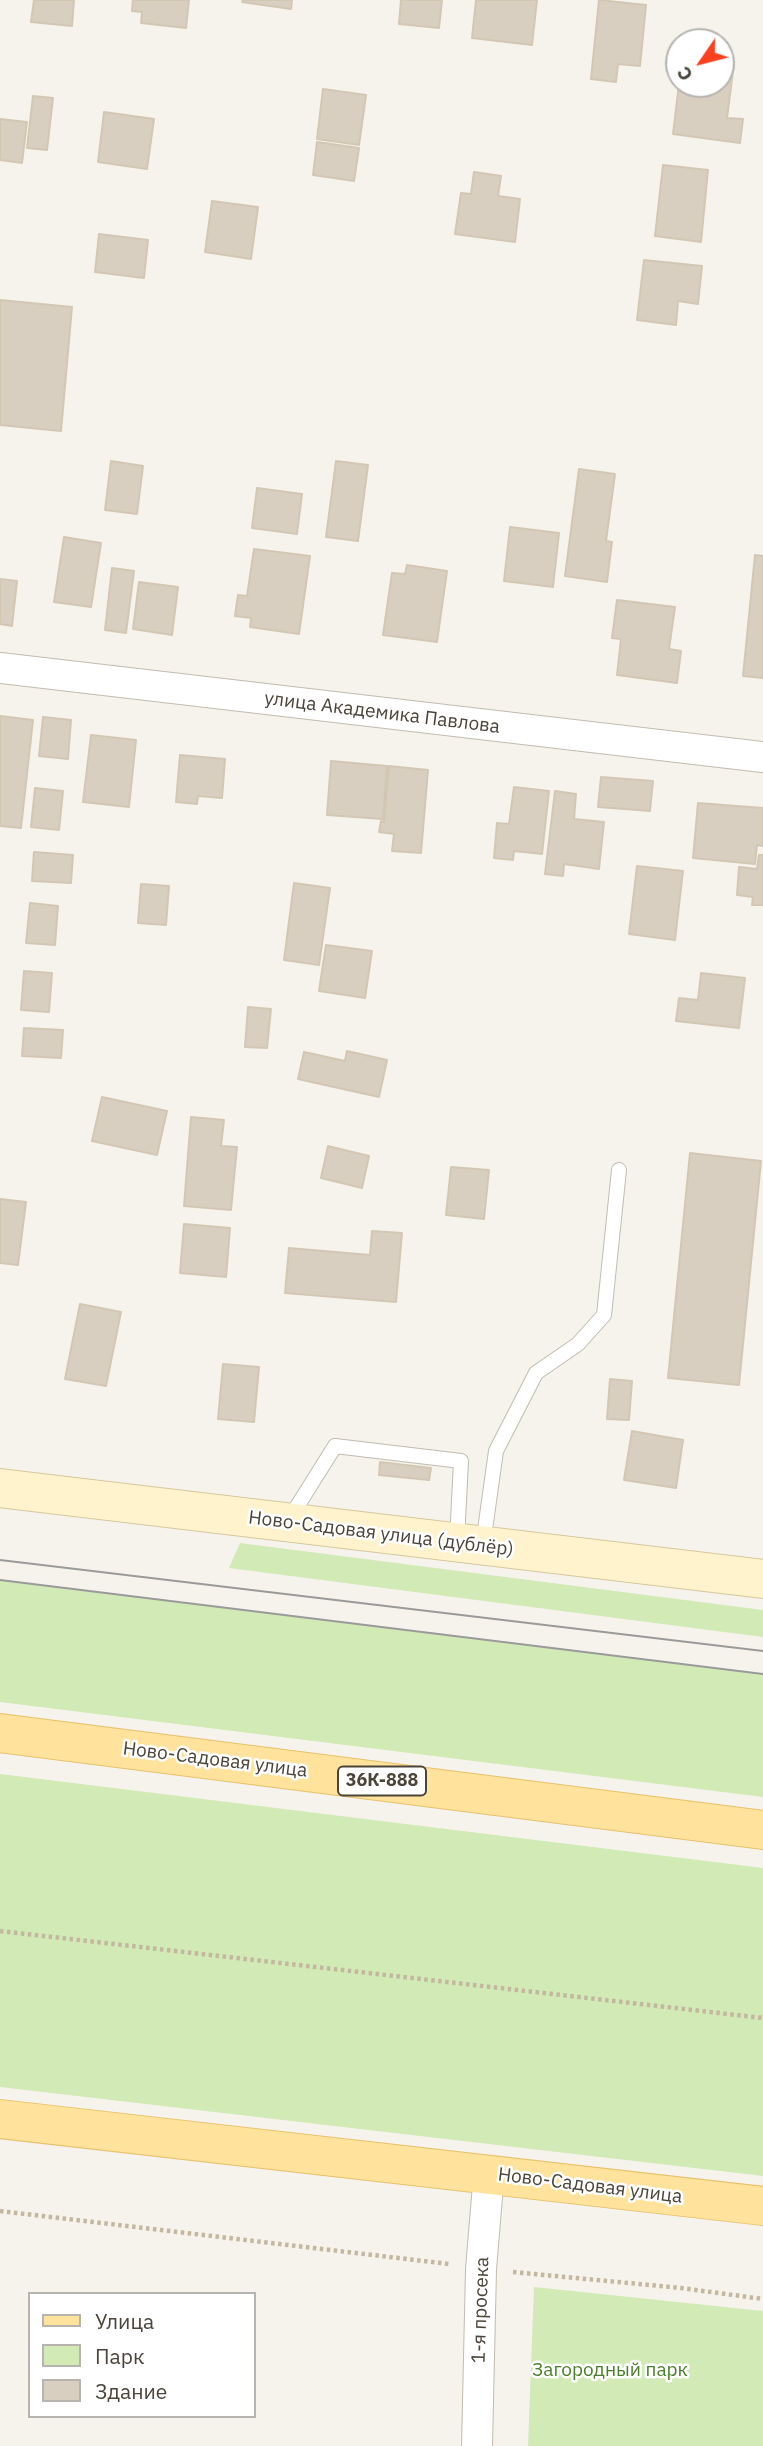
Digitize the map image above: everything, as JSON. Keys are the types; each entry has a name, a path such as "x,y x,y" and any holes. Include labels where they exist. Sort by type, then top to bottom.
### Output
{"main road":[{"name":"Ново-Садовая улица","path":"0,1733 763,1830"},
{"name":"Ново-Садовая улица","path":"0,2119 763,2206"}],"street":[{"name":"улица Академика Павлова","path":"0,668 763,757"},
{"name":"Ново-Садовая улица (дублёр)","path":"0,1488 763,1579"},
{"name":"1-я просека","path":"477,2446 481,2269 489,2174"}],"lane":[{"path":"470,1544 496,1451 536,1373 578,1344 604,1315 619,1170"},
{"path":"287,1522 335,1446 448,1459 460,1461 470,1544"}],"path":[{"path":"0,1931 763,2018"},
{"path":"0,2211 481,2269 681,2288 763,2299"}],"green space":[{"path":"240,1543 763,1610 763,1637 229,1568"},
{"path":"0,1580 763,1674 763,1797 0,1702"},
{"path":"0,1774 763,1868 763,2176 0,2087"},
{"name":"Загородный парк","path":"534,2287 763,2311 763,2446 528,2446"}],"building":[{"path":"34,0 74,0 72,26 31,22"},
{"path":"133,0 189,0 186,28 141,23 142,12 132,11"},
{"path":"292,0 291,9 242,2"},
{"path":"401,0 442,0 439,28 399,24"},
{"path":"476,0 537,0 532,45 472,38"},
{"path":"599,0 646,5 640,66 618,64 616,82 591,79"},
{"path":"323,89 366,95 359,145 317,139"},
{"path":"33,96 53,98 47,150 27,148"},
{"path":"677,98 730,98 727,118 743,119 740,143 673,134"},
{"path":"104,112 154,119 147,169 98,162"},
{"path":"0,119 27,122 22,163 0,160"},
{"path":"317,142 359,148 354,181 313,175"},
{"path":"663,165 708,170 701,242 655,236"},
{"path":"474,172 501,176 498,196 520,199 515,242 455,234 461,193 471,194"},
{"path":"212,201 258,207 251,259 205,252"},
{"path":"99,234 148,240 144,278 95,272"},
{"path":"644,260 702,266 698,304 678,301 676,325 637,320"},
{"path":"0,300 72,307 61,431 0,425"},
{"path":"111,461 143,466 137,514 105,510"},
{"path":"336,461 368,465 358,541 326,537"},
{"path":"579,469 615,474 606,541 612,542 607,582 565,576"},
{"path":"257,488 302,494 297,534 252,528"},
{"path":"510,527 559,533 553,587 504,581"},
{"path":"64,537 101,543 91,607 54,602"},
{"path":"254,549 310,556 299,634 250,627 251,618 235,616 238,595 247,596"},
{"path":"755,555 763,556 763,678 743,676"},
{"path":"407,565 447,571 437,642 383,635 392,573 405,574"},
{"path":"112,568 134,571 126,633 105,630"},
{"path":"0,579 17,581 12,626 0,624"},
{"path":"139,582 178,587 172,635 133,629"},
{"path":"617,600 675,607 669,649 681,651 677,683 617,675 621,639 612,638"},
{"path":"0,716 33,720 21,828 0,826"},
{"path":"43,717 71,720 68,759 39,756"},
{"path":"91,735 136,740 129,807 83,802"},
{"path":"180,755 225,759 222,798 198,796 197,804 176,802"},
{"path":"331,761 387,766 383,819 327,815"},
{"path":"389,766 428,770 421,853 392,851 394,834 379,832 381,821 384,822"},
{"path":"601,777 653,781 650,811 598,807"},
{"path":"514,787 549,791 542,854 514,851 513,860 494,858 497,823 509,824"},
{"path":"35,788 63,791 59,830 31,827"},
{"path":"555,791 576,794 574,819 604,822 599,869 564,864 563,876 545,874"},
{"path":"698,803 763,808 763,846 757,845 755,864 693,858"},
{"path":"34,852 73,855 71,883 32,881"},
{"path":"759,855 763,855 763,905 752,905 753,897 737,895 739,867 757,869"},
{"path":"637,866 683,871 675,940 629,934"},
{"path":"294,883 330,888 319,965 284,960"},
{"path":"141,884 169,886 166,925 138,923"},
{"path":"30,903 58,906 55,945 26,943"},
{"path":"326,945 372,951 365,998 319,991"},
{"path":"24,971 52,973 49,1012 21,1010"},
{"path":"701,973 745,978 739,1028 676,1021 679,998 698,1000"},
{"path":"248,1007 271,1009 267,1048 245,1047"},
{"path":"24,1028 63,1030 61,1058 22,1056"},
{"path":"347,1051 387,1060 379,1097 298,1079 304,1052 345,1061"},
{"path":"102,1097 167,1111 157,1155 92,1141"},
{"path":"191,1117 224,1120 221,1146 237,1147 231,1210 184,1206"},
{"path":"328,1146 369,1156 362,1188 321,1178"},
{"path":"690,1153 761,1161 739,1385 668,1378"},
{"path":"451,1167 489,1170 484,1219 446,1215"},
{"path":"0,1199 26,1202 18,1265 0,1263"},
{"path":"184,1224 230,1228 226,1277 180,1273"},
{"path":"372,1231 402,1233 396,1302 285,1293 289,1248 370,1255"},
{"path":"80,1304 121,1312 106,1386 65,1379"},
{"path":"223,1364 259,1367 254,1422 218,1419"},
{"path":"610,1379 632,1381 629,1420 607,1419"},
{"path":"632,1431 683,1440 676,1488 624,1480"},
{"path":"380,1462 431,1468 429,1480 379,1475"}],"tram line":[{"path":"0,1560 763,1651"},
{"path":"0,1580 763,1674"}]}
